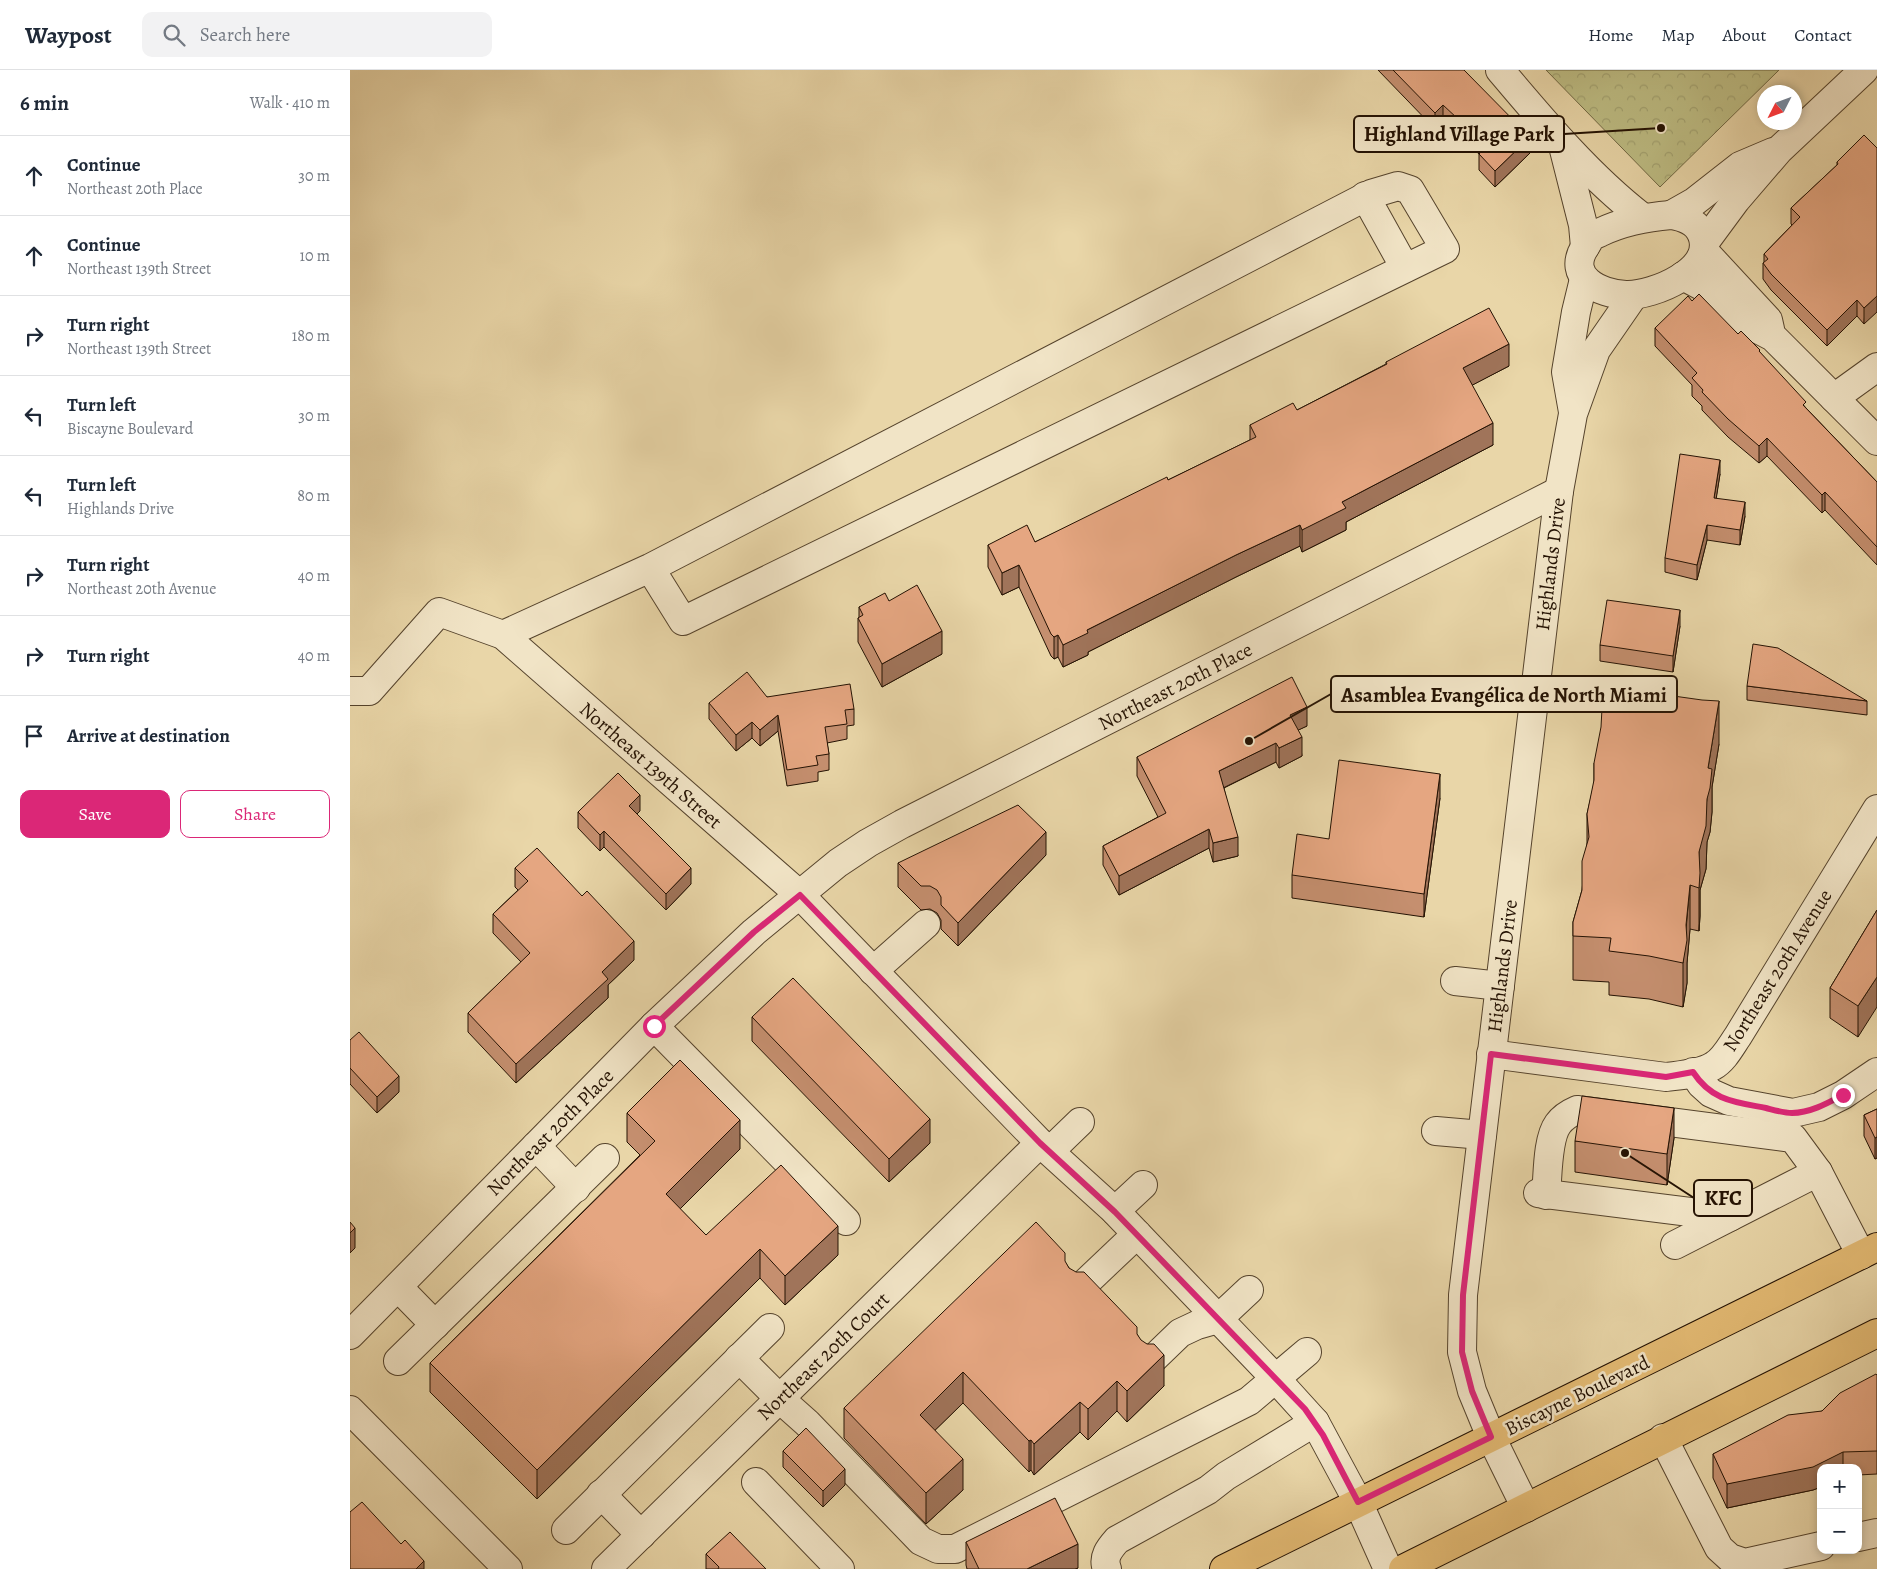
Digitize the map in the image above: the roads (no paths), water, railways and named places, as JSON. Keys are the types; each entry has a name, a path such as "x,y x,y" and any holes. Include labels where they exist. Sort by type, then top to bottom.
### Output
{"main road":[{"name":"Biscayne Boulevard","path":"1224,1569 1869,1251"},
{"path":"1403,1569 1877,1333"}],"street":[{"path":"1500,70 1562,142 1622,201 1642,217"},
{"path":"1772,337 1768,320 1704,247 1701,232 1694,224 1683,217 1671,215 1642,217 1612,227 1591,237 1578,260 1579,269 1584,279 1607,292 1634,295 1647,294 1683,276 1698,262 1704,247 1736,200 1779,150 1864,70"},
{"path":"1562,142 1583,225 1585,247"},
{"path":"1671,215 1694,202 1740,166 1779,150"},
{"path":"350,691 369,691 439,612 502,636 650,568 1365,196 1398,186 1410,190 1445,249 683,622 650,568"},
{"path":"1365,196 1405,268"},
{"path":"1683,276 1709,290 1748,324 1772,337 1877,441"},
{"name":"Highlands Drive","path":"1573,414 1566,372 1576,312 1584,279"},
{"name":"Highlands Drive","path":"1526,1508 1491,1437 1472,1391 1462,1352 1463,1295 1559,491 1573,414 1596,350 1634,295"},
{"path":"1834,398 1877,367"},
{"name":"Northeast 20th Place","path":"350,1335 654,1026 754,932 838,863 902,824 1559,491"},
{"name":"Northeast 139th Street","path":"502,636 800,895 1045,1147 1137,1234 1276,1379 1315,1422 1358,1502 1388,1569"},
{"name":"Northeast 20th Avenue","path":"1491,1054 1666,1077 1713,1066 1726,1054 1877,809"},
{"path":"873,972 926,924"},
{"path":"1455,981 1500,986"},
{"path":"654,1026 846,1221"},
{"path":"1693,1072 1701,1084 1712,1093 1729,1101 1793,1113 1819,1107 1843,1095 1877,1072"},
{"path":"1730,1217 1542,1194 1552,1135 1558,1123 1568,1114 1577,1110 1793,1138 1818,1172 1869,1251"},
{"name":"Northeast 20th Court","path":"606,1569 780,1399 1045,1147 1080,1122"},
{"path":"1436,1131 1482,1135"},
{"path":"536,1146 576,1188"},
{"path":"398,1361 605,1158"},
{"path":"1675,1245 1818,1172"},
{"path":"1115,1212 1143,1185"},
{"path":"1080,1288 1137,1234"},
{"path":"398,1287 435,1325"},
{"path":"1152,1360 1180,1333 1198,1324 1218,1319 1249,1290"},
{"path":"566,1530 770,1328"},
{"path":"739,1358 807,1423 921,1541 938,1549 955,1549 1249,1401 1307,1352"},
{"path":"350,1410 508,1569"},
{"path":"1107,1569 1105,1564 1107,1551 1117,1540 1208,1490 1226,1476 1315,1422"},
{"path":"1664,1438 1719,1548 1730,1558 1745,1563 1817,1547"},
{"path":"756,1482 840,1569"},
{"path":"601,1494 641,1535"},
{"path":"1862,1536 1877,1533"}],"place":[{"name":"Highland Village Park","path":"1661,128"},
{"name":"Asamblea Evangélica de North Miami","path":"1249,741"},
{"name":"KFC","path":"1625,1153"}]}
